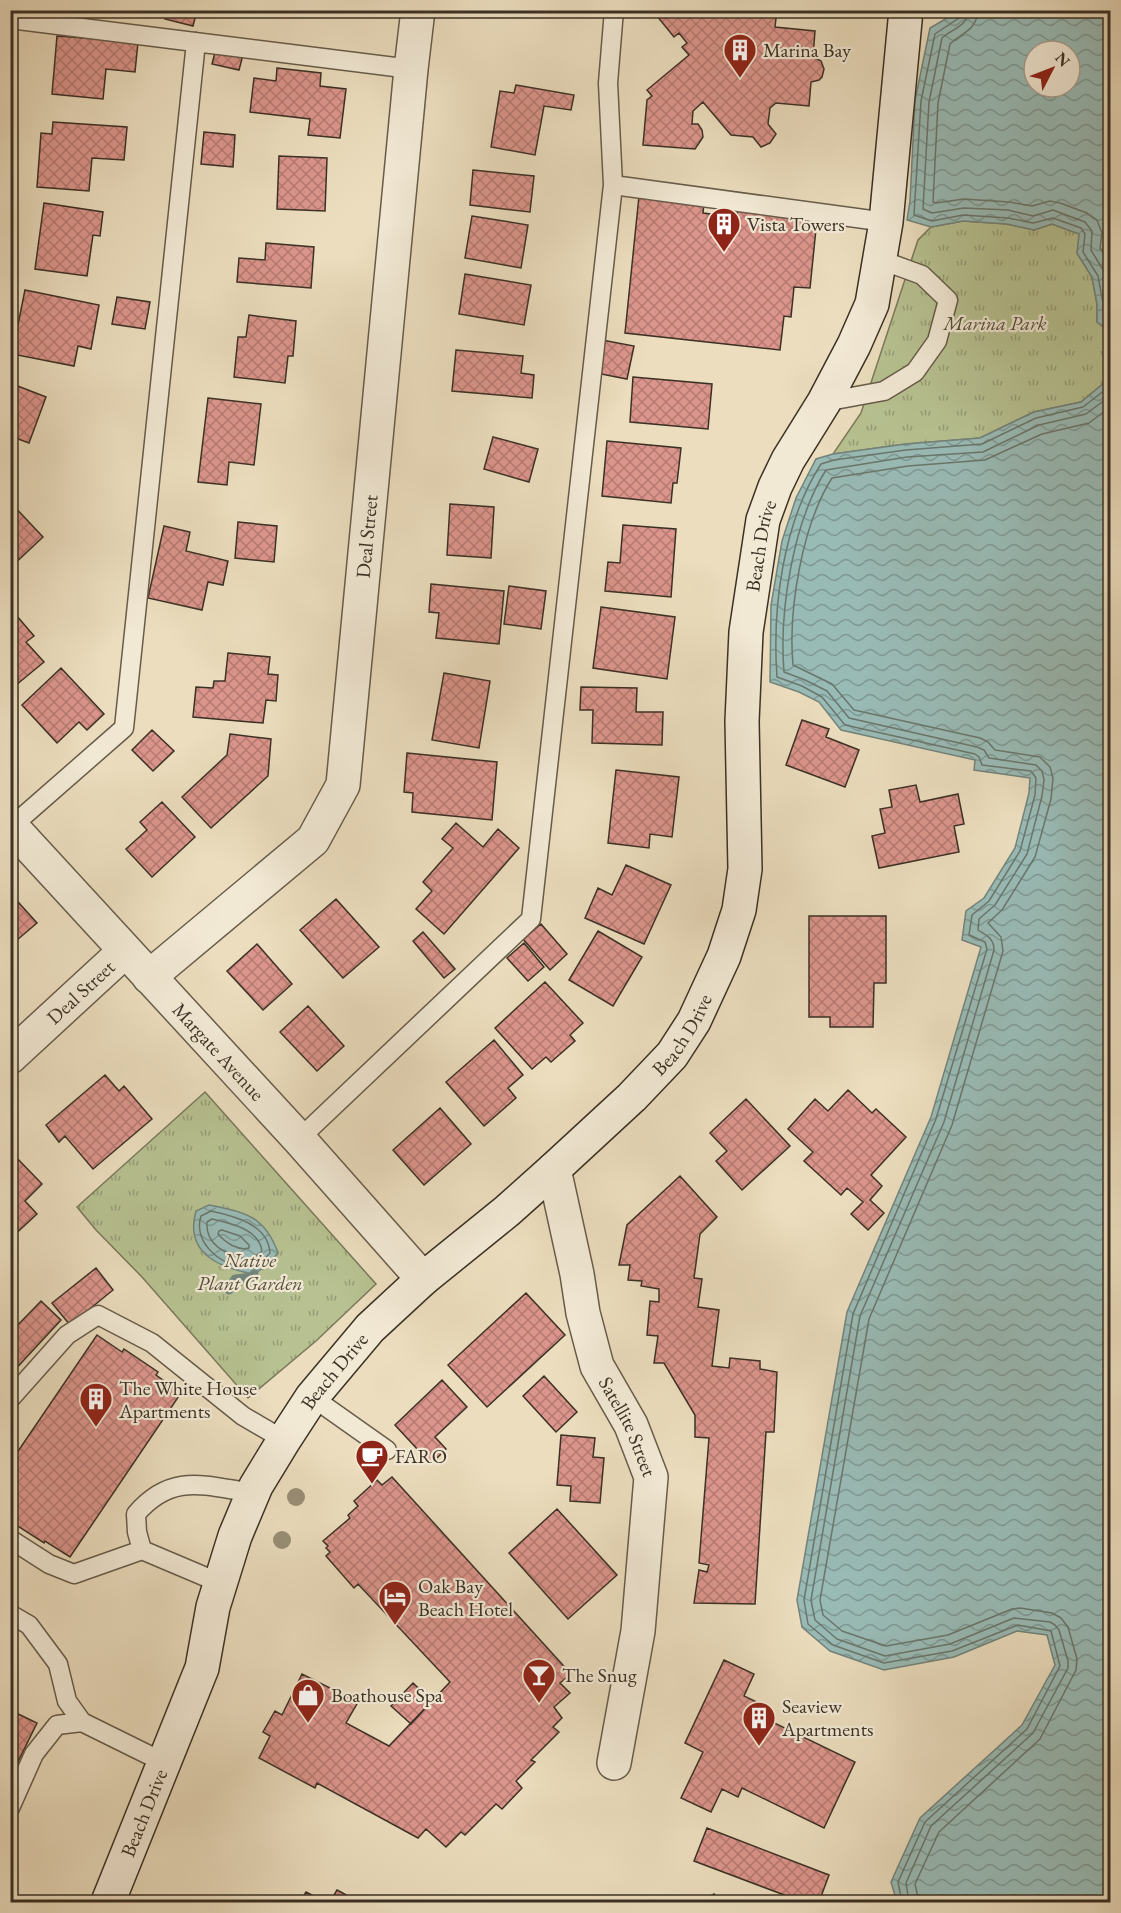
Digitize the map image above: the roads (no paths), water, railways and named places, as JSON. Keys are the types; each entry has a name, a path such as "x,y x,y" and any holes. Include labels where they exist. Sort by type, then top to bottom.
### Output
{"street":[{"name":"Deal Street","path":"149,977 313,840 343,786 418,10"},
{"name":"Beach Drive","path":"108,1902 202,1668 213,1607 235,1536 253,1493 312,1397 370,1328 423,1279 507,1211 554,1169 632,1097 672,1055 693,1022 724,956 739,910 745,869 742,721 745,644 763,520 788,460 824,402 854,345 872,304 886,222 906,10"},
{"name":"Margate Avenue","path":"11,826 299,1139 423,1279"},
{"name":"Deal Street","path":"10,1057 125,951"},
{"name":"Satellite Street","path":"554,1169 577,1274 583,1313 597,1366 631,1425 651,1478 638,1631 614,1763"}],"lane":[{"path":"299,1139 531,919 613,184 608,83 614,10"},
{"path":"10,20 411,69"},
{"path":"11,826 124,728 196,42"},
{"path":"613,184 886,222"},
{"path":"824,402 884,391 915,372 937,341 948,300 922,275 881,260"},
{"path":"10,1399 67,1335 98,1315 152,1343 243,1416 284,1440"},
{"path":"312,1397 387,1450"},
{"path":"142,1550 137,1532 136,1514 147,1501 165,1489 182,1485 204,1485 253,1493"},
{"path":"10,1539 49,1564 74,1574 142,1550 220,1583"},
{"path":"10,1614 29,1625 58,1664 67,1701 82,1722 165,1763"},
{"path":"10,1808 34,1754 57,1725 82,1722"}],"water":[{"path":"959,11 1110,11 1110,332 1097,322 1097,304 1092,277 1077,253 1079,234 1052,224 1034,230 1007,224 963,221 931,227 907,220 915,100 930,28"},
{"path":"1110,378 1110,1902 897,1902 891,1882 920,1818 1022,1725 1055,1665 1047,1635 1017,1631 954,1657 884,1670 830,1651 802,1627 797,1600 847,1312 931,1117 981,947 962,940 966,911 984,898 1015,848 1029,793 1030,778 974,770 975,760 841,730 819,702 770,682 771,605 782,541 796,498 816,459 833,454 906,444 980,438 1034,412 1081,402"},
{"path":"209,1205 233,1210 260,1223 273,1241 278,1253 266,1266 254,1274 217,1263 207,1256 195,1238 196,1211"}],"waterway":[{"path":"229,1290 235,1279 253,1277 254,1274"}],"place":[{"name":"Marina Bay","path":"740,79"},
{"name":"Vista Towers","path":"724,253"},
{"name":"The White House Apartments","path":"96,1428"},
{"name":"FARO","path":"372,1485"},
{"name":"Oak Bay Beach Hotel","path":"395,1626"},
{"name":"The Snug","path":"539,1704"},
{"name":"Boathouse Spa","path":"308,1724"},
{"name":"Seaview Apartments","path":"759,1747"}],"park label":[{"name":"Marina Park","path":"995,323"},
{"name":"Native Plant Garden","path":"250,1272"}]}
